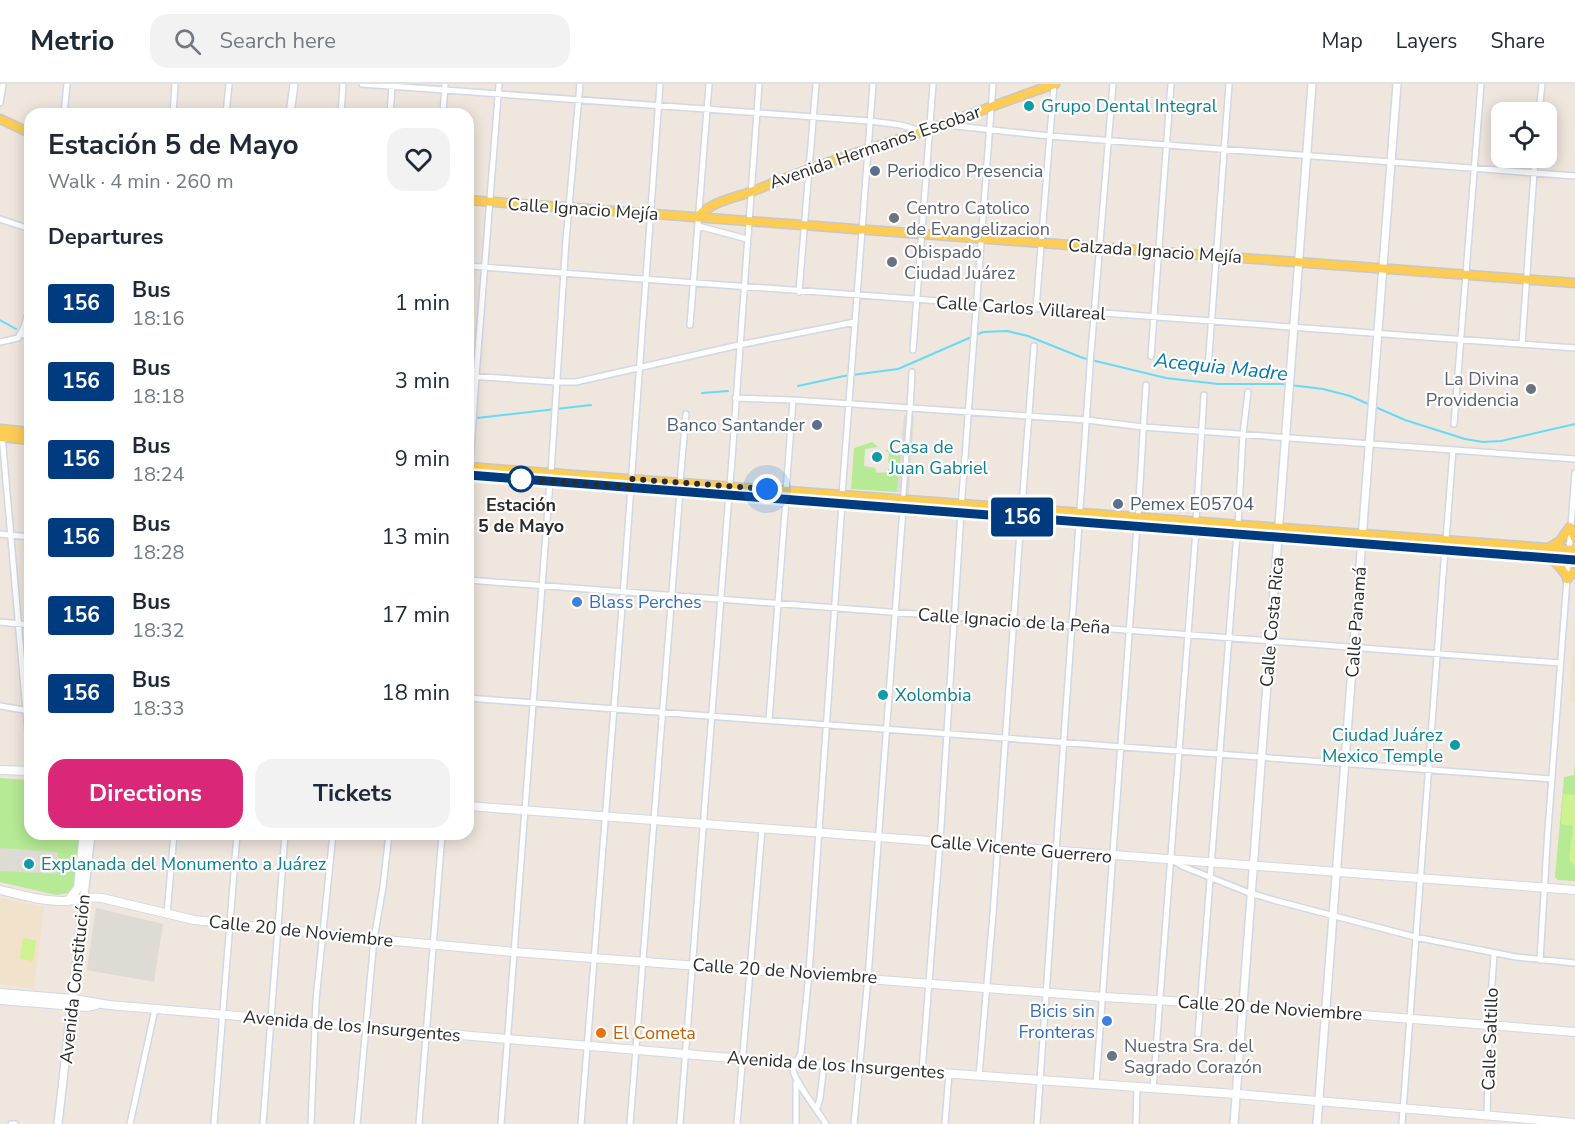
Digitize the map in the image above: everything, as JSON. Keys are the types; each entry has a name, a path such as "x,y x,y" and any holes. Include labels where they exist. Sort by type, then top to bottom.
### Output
{"main road":[{"name":"Avenida Hermanos Escobar","path":"698,221 705,209 715,204 751,192 810,167 926,130 1054,84"},
{"path":"0,119 24,130"},
{"name":"Calle Ignacio Mejía","path":"474,201 698,221"},
{"name":"Calzada Ignacio Mejía","path":"698,221 862,229 1575,283"},
{"path":"1,433 24,432"},
{"path":"1,433 24,439"},
{"path":"474,471 1021,512 1080,512 1138,516 1196,526"},
{"path":"1021,512 1079,522 1137,526 1196,526 1572,555"},
{"path":"1548,553 1560,542 1570,527"},
{"path":"1570,527 1575,538"},
{"path":"1548,553 1567,578 1575,570"},
{"path":"0,770 24,771"},
{"name":"Calle Vicente Guerrero","path":"474,807 1575,890"},
{"path":"67,901 78,888 83,840"},
{"name":"Calle 20 de Noviembre","path":"0,890 35,898 67,901 102,898 194,920 514,952 1104,997 1242,1005 1575,1032"},
{"name":"Avenida de los Insurgentes","path":"0,993 73,1002 743,1059 1403,1108 1487,1120 1575,1122"},
{"name":"Avenida de los Insurgentes","path":"0,1000 73,1002"}],"street":[{"path":"0,103 3,84"},
{"path":"65,108 67,84"},
{"path":"173,108 175,84"},
{"path":"227,108 229,84"},
{"path":"291,108 294,84"},
{"path":"341,108 343,84"},
{"path":"362,84 445,87 498,94 814,116 870,121 926,130"},
{"path":"474,413 499,84"},
{"path":"501,1124 580,84"},
{"path":"582,1124 624,591 660,84"},
{"path":"690,325 708,84"},
{"path":"680,1124 759,84"},
{"path":"799,292 816,84"},
{"path":"796,1124 798,1108 793,1069 801,1053 809,973 873,84"},
{"path":"913,350 922,234 926,130 933,84"},
{"path":"922,1071 993,84"},
{"path":"1036,309 1054,84"},
{"path":"1036,1124 1062,743 1113,84"},
{"path":"1151,356 1171,84"},
{"path":"1208,369 1228,84"},
{"name":"Calle Costa Rica","path":"1234,1124 1312,84"},
{"name":"Calle Panamá","path":"1317,1124 1396,84"},
{"path":"1454,424 1481,84"},
{"path":"1540,102 1542,84"},
{"path":"390,108 392,85"},
{"path":"443,108 445,87"},
{"path":"942,124 1049,136 1575,176"},
{"path":"1522,344 1534,168"},
{"path":"0,219 24,227"},
{"path":"698,221 747,238"},
{"name":"Calle Carlos Villareal","path":"474,267 1575,348"},
{"path":"476,376 556,382 592,379 739,345 855,322"},
{"path":"20,336 24,324"},
{"path":"0,342 20,336 24,337"},
{"path":"979,1076 1034,346"},
{"path":"854,1124 879,837 912,372"},
{"path":"1138,516 1146,385"},
{"path":"1198,1034 1248,392"},
{"path":"736,393 793,400 1087,420 1143,427 1575,459"},
{"path":"1153,1089 1172,860 1204,395"},
{"path":"769,720 793,400"},
{"path":"630,1124 686,414"},
{"path":"1,433 24,676"},
{"path":"1402,1124 1453,450"},
{"path":"1540,960 1560,663 1567,578 1572,555 1570,527 1575,472"},
{"path":"1096,1084 1137,526"},
{"path":"0,534 24,536"},
{"name":"Calle Ignacio de la Peña","path":"474,580 1560,663"},
{"path":"0,622 24,624"},
{"path":"474,698 1552,779"},
{"path":"0,706 24,710"},
{"path":"737,1124 762,829"},
{"name":"Avenida Constitución","path":"58,1124 90,840"},
{"path":"167,914 173,840"},
{"path":"214,1124 236,840"},
{"path":"263,1124 284,840"},
{"path":"311,1124 316,1022 332,840"},
{"path":"357,1124 374,939 388,840"},
{"path":"419,1124 442,840"},
{"path":"1172,860 1252,893 1415,937 1494,954 1575,963"},
{"name":"Calle Saltillo","path":"1487,1120 1489,1026 1494,954"},
{"path":"130,1124 155,1009"},
{"path":"817,1108 824,1065"},
{"path":"945,1124 949,1073"},
{"path":"796,1081 826,1124"},
{"path":"1136,1124 1137,1088"}],"shaded area":[{"path":"904,415 914,415 909,494 897,492"},
{"path":"1575,624 1575,701 1569,701"},
{"name":"Explanada del Monumento a Juárez","path":"0,848 58,852 57,874 0,871"},
{"path":"0,898 44,907 34,989 0,984"},
{"path":"96,908 163,924 154,982 87,970"}],"green space":[{"path":"872,442 878,447 865,449 864,466 875,468 877,473 893,469 894,464 888,463 889,452 885,451 889,449 901,454 897,492 851,489 854,448"},
{"path":"1575,759 1575,881 1558,880 1555,877 1564,777 1574,775"},
{"path":"0,778 24,780 24,840 79,840 75,883 69,893 56,895 0,882"},
{"path":"1563,794 1575,795 1575,867 1569,859 1573,826 1561,824"},
{"path":"23,938 36,940 33,961 20,959"}],"waterway":[{"path":"0,320 16,329"},
{"name":"Acequia Madre","path":"798,386 844,376 898,369 983,332 1007,331 1028,336 1083,358 1166,378 1218,384 1282,384 1323,389 1350,396 1405,420 1465,439 1483,442 1501,441 1575,424"},
{"name":"Acequia Madre","path":"702,393 728,391"},
{"name":"Acequia Madre","path":"474,418 591,405"}],"bus line":[{"name":"156","path":"474,475 1575,560"}],"place":[{"name":"Grupo Dental Integral","path":"1029,106"},
{"name":"Periodico Presencia","path":"875,171"},
{"name":"Centro Catolico de Evangelizacion","path":"894,218"},
{"name":"Obispado Ciudad Juárez","path":"892,262"},
{"name":"La Divina Providencia","path":"1531,389"},
{"name":"Banco Santander","path":"817,425"},
{"name":"Casa de Juan Gabriel","path":"877,457"},
{"name":"Estación 5 de Mayo","path":"521,479"},
{"name":"Pemex E05704","path":"1118,504"},
{"name":"Blass Perches","path":"577,602"},
{"name":"Xolombia","path":"883,695"},
{"name":"Ciudad Juárez Mexico Temple","path":"1455,745"},
{"name":"Explanada del Monumento a Juárez","path":"29,864"},
{"name":"Bicis sin Fronteras","path":"1107,1021"},
{"name":"El Cometa","path":"601,1033"},
{"name":"Nuestra Sra. del Sagrado Corazón","path":"1112,1056"}],"route":[{"path":"521,479 631,487 632,479 767,489"}]}
